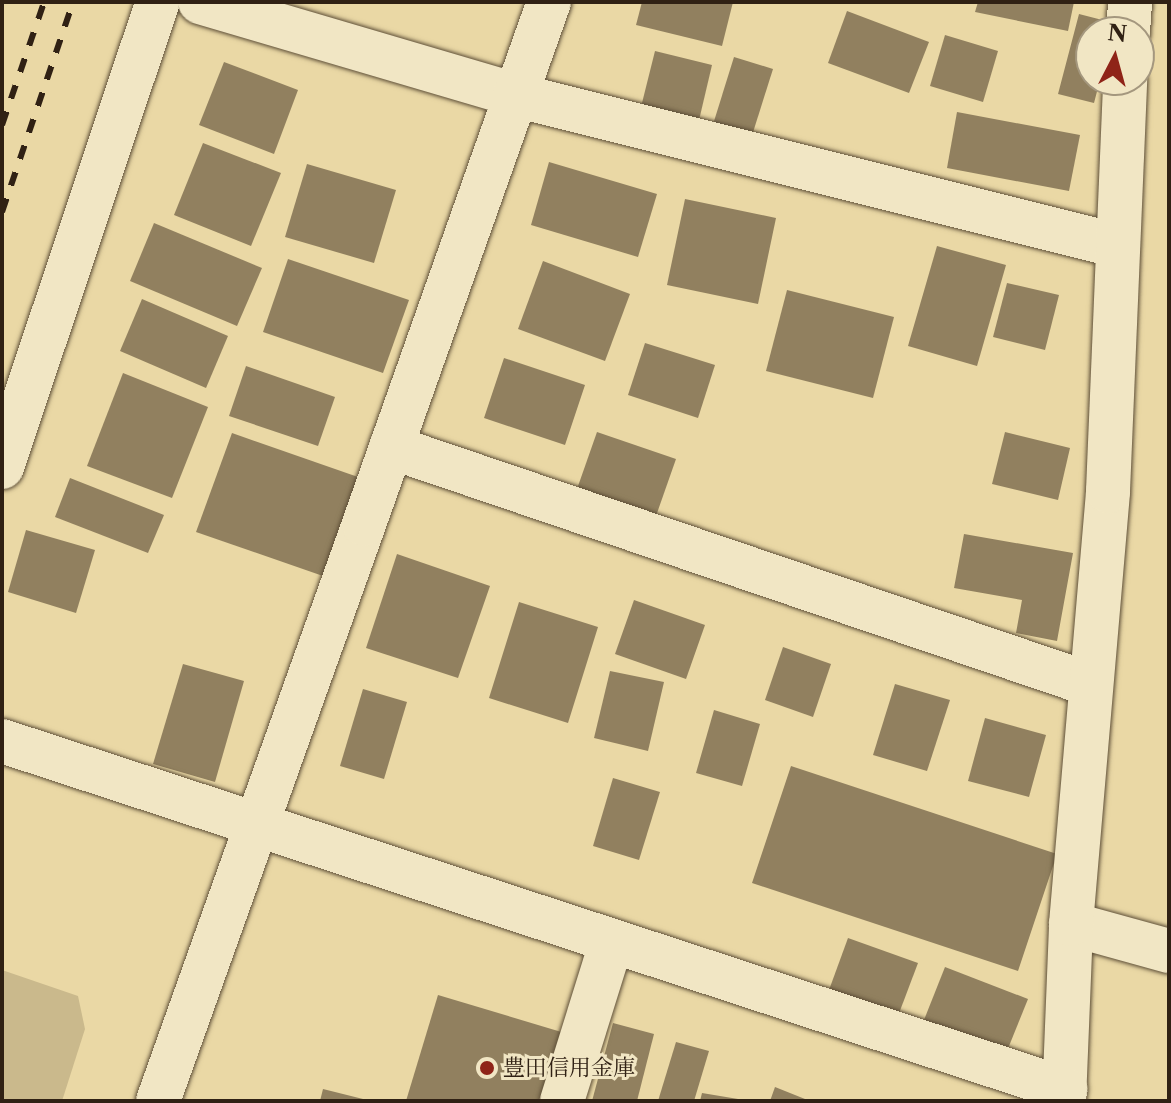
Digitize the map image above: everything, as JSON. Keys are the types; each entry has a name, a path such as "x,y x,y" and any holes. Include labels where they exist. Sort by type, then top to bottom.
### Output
{"street":[{"path":"2,467 158,2"},
{"path":"200,2 515,95 1115,245"},
{"path":"158,1101 549,2"},
{"path":"2,741 1065,1095 1071,924 1089,684 1108,491 1115,245 1124,96"},
{"path":"391,447 1089,684"},
{"path":"1071,924 1169,951"},
{"path":"562,1101 611,944"}],"shaded area":[{"path":"2,970 78,996 85,1029 62,1101 2,1101"}],"building":[{"path":"642,2 733,2 722,46 636,25"},
{"path":"978,2 1074,2 1068,31 975,12"},
{"path":"847,11 929,42 909,93 828,63"},
{"path":"1075,29 1075,96 1096,96 1094,103 1058,94"},
{"path":"945,35 998,51 983,102 930,86"},
{"path":"655,51 712,65 696,133 638,119"},
{"path":"734,57 773,69 749,145 710,134"},
{"path":"224,62 298,90 274,154 199,125"},
{"path":"957,112 1080,135 1069,191 947,168"},
{"path":"203,143 281,173 251,246 174,215"},
{"path":"549,162 657,194 638,257 531,225"},
{"path":"307,164 396,190 374,263 285,237"},
{"path":"685,199 776,218 758,304 667,285"},
{"path":"154,223 262,268 237,326 130,281"},
{"path":"937,246 1006,265 977,366 908,346"},
{"path":"288,259 409,300 383,373 263,332"},
{"path":"543,261 630,294 605,361 518,329"},
{"path":"1007,283 1059,295 1045,350 993,337"},
{"path":"787,290 894,317 873,398 766,371"},
{"path":"142,299 228,336 206,388 120,351"},
{"path":"645,343 715,365 698,418 628,395"},
{"path":"504,358 585,385 565,445 484,418"},
{"path":"246,366 335,397 318,446 229,416"},
{"path":"123,373 208,407 172,498 87,466"},
{"path":"597,432 676,459 656,516 577,489"},
{"path":"1005,432 1070,448 1058,500 992,484"},
{"path":"232,433 358,477 323,576 196,532"},
{"path":"70,478 164,515 148,553 55,517"},
{"path":"26,530 95,550 76,613 8,592"},
{"path":"964,534 1073,553 1057,641 1016,633 1022,600 954,588"},
{"path":"397,554 490,586 458,678 366,648"},
{"path":"634,600 705,625 686,679 615,654"},
{"path":"519,602 598,627 568,723 489,698"},
{"path":"783,647 831,664 813,717 765,700"},
{"path":"183,664 244,681 215,782 153,764"},
{"path":"610,671 664,682 648,751 594,738"},
{"path":"895,684 950,700 927,771 873,755"},
{"path":"363,689 407,702 384,779 340,766"},
{"path":"714,710 760,724 742,786 696,773"},
{"path":"985,718 1046,735 1029,797 968,781"},
{"path":"791,766 1057,854 1018,971 752,883"},
{"path":"613,778 660,792 639,860 593,846"},
{"path":"848,938 918,963 898,1016 829,990"},
{"path":"945,967 1028,999 1005,1056 922,1025"},
{"name":"豊田信用金庫","path":"438,995 568,1034 547,1101 406,1101"},
{"path":"613,1023 654,1034 637,1101 592,1101"},
{"path":"676,1042 709,1051 694,1101 658,1101"},
{"path":"775,1087 810,1101 770,1101"},
{"path":"323,1089 367,1100 367,1101 320,1101"},
{"path":"702,1093 738,1099 700,1101"}],"railway":[{"path":"2,125 44,2"},
{"path":"2,212 73,2"}],"place":[{"name":"豊田信用金庫","path":"487,1068"}]}
